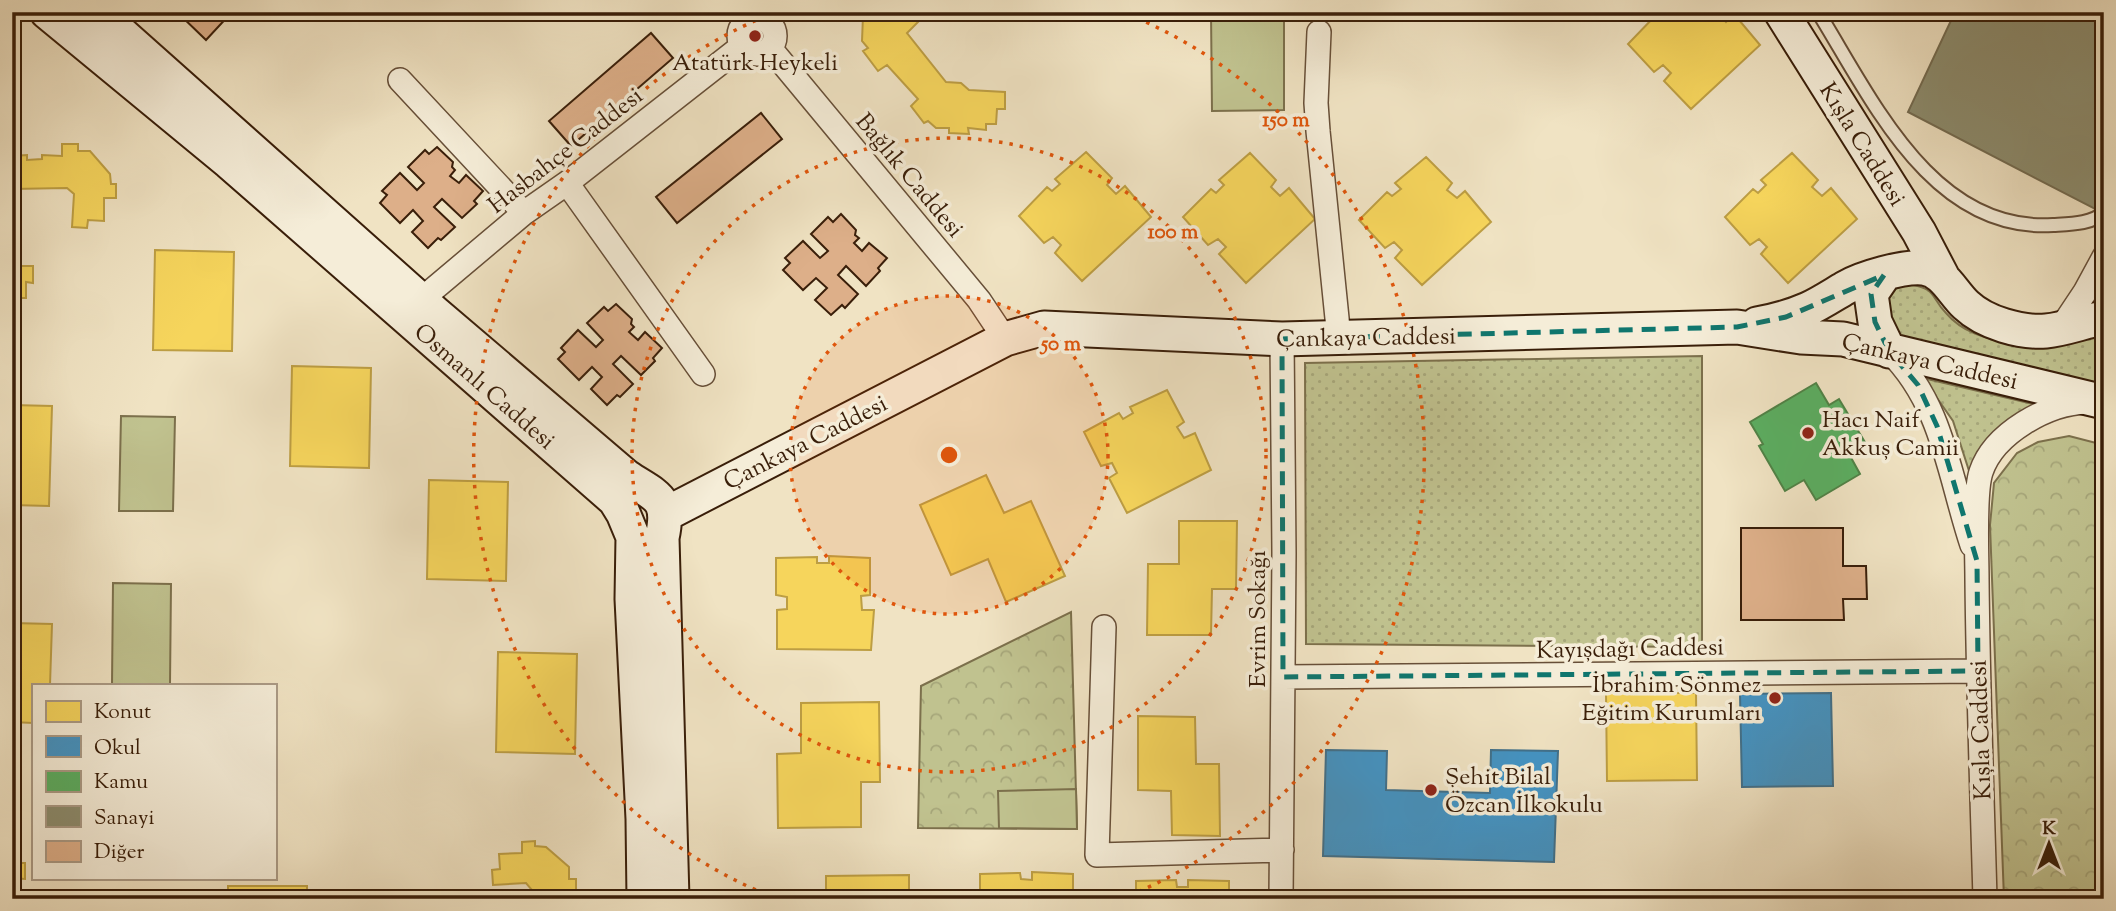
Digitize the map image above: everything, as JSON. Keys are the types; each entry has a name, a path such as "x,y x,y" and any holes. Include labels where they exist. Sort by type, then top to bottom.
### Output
{"main road":[{"name":"Osmanlı Caddesi","path":"47,12 250,180 606,491 626,521"},
{"name":"Osmanlı Caddesi","path":"97,12 435,313 626,477 660,510"},
{"name":"Kışla Caddesi","path":"1781,12 1919,232 1942,276 1967,307 2021,330 2045,331 2104,318"},
{"path":"1737,327 1786,317 1810,308 1847,286 1903,269 1924,268 1942,276"},
{"path":"1884,275 1871,293 1875,322 1889,351"},
{"name":"Çankaya Caddesi","path":"626,521 640,534 654,533 660,510 1005,339 1044,328 1282,339 1737,327 1801,337 1843,339 2103,402"},
{"path":"660,510 672,899"},
{"path":"626,521 633,537 632,598 643,819 644,899"}],"street":[{"path":"760,17 774,33 770,48 756,54 742,46 739,34 744,23 760,17"},
{"path":"1319,32 1317,121 1339,338"},
{"name":"Hasbahçe Caddesi","path":"423,298 524,213 567,183 742,46"},
{"name":"Bağlık Caddesi","path":"770,48 979,300 1005,339"},
{"path":"400,80 524,213"},
{"path":"567,183 703,373"},
{"path":"2061,328 2104,257"},
{"name":"Evrim Sokağı","path":"1282,339 1282,899"},
{"path":"1889,351 1905,366 1918,385 1937,426 1946,449 1959,509 1977,561"},
{"name":"Kışla Caddesi","path":"1985,899 1978,671 1977,561 1981,472 2003,440 2027,422 2050,410 2076,402 2103,402"},
{"path":"1104,627 1097,855 1282,850"},
{"name":"Kayışdağı Caddesi","path":"1283,677 1978,671"}],"lane":[{"path":"1818,12 1891,130 1937,184 1977,211 2008,222 2027,225 2067,224 2099,217 2104,212"}],"highlighted area":[{"path":"1884,275 1871,294 1875,322 1889,351 1918,385 1937,426 1977,561 1978,671 1283,677 1282,339 1737,327 1786,317"}],"green space":[{"path":"1211,12 1284,12 1284,110 1212,111"},
{"path":"1909,284 1929,291 1959,325 1992,339 2010,343 2104,331 2104,385 1897,336 1884,305 1894,289"},
{"path":"1702,356 1702,647 1306,644 1305,363"},
{"path":"1923,378 2042,406 1989,437 1974,476 1971,477 1953,421"},
{"path":"121,416 175,417 173,511 119,511"},
{"path":"2069,436 2104,445 2104,899 2004,899 1990,525 1994,483 2017,453 2038,442"},
{"path":"113,583 171,584 170,684 112,684"},
{"path":"1071,612 1077,829 918,828 921,686"},
{"path":"1076,789 1077,829 999,828 998,791"}],"building: Konut":[{"path":"868,12 928,12 907,33 946,82 961,83 969,90 1005,92 1005,109 997,109 996,124 986,124 986,130 968,128 969,134 949,133 949,128 936,128 928,121 924,123 911,106 918,99 887,65 878,71 863,51 868,48 862,41 863,16"},
{"path":"1669,12 1717,12 1726,22 1734,14 1760,45 1691,109 1664,81 1671,73 1663,65 1654,72 1628,44 1656,15 1661,20"},
{"path":"62,144 78,144 78,151 90,151 110,174 111,184 116,184 116,198 104,198 104,221 88,220 87,228 72,227 74,194 67,188 12,189 12,156 27,155 27,160 42,159 42,155 62,156"},
{"path":"1086,152 1112,178 1107,185 1116,194 1125,186 1151,217 1082,281 1055,253 1061,245 1053,237 1044,243 1019,216 1047,187 1052,191 1060,184 1055,179"},
{"path":"1250,153 1276,180 1271,187 1280,196 1289,188 1315,219 1246,283 1219,254 1226,247 1218,239 1208,245 1183,217 1211,189 1216,193 1224,185 1219,180"},
{"path":"1792,153 1818,180 1812,187 1822,196 1831,188 1857,219 1788,283 1761,254 1767,247 1759,239 1750,245 1725,217 1753,189 1758,193 1766,185 1761,180"},
{"path":"1426,157 1452,183 1447,190 1457,198 1465,191 1491,222 1422,285 1395,258 1402,250 1394,242 1385,248 1359,220 1387,192 1392,196 1401,189 1395,183"},
{"path":"155,250 234,252 232,351 153,350"},
{"path":"12,266 33,266 33,283 26,282 26,298 12,298"},
{"path":"292,366 371,368 369,468 290,466"},
{"path":"1167,390 1184,422 1177,427 1184,438 1195,433 1211,470 1127,513 1109,478 1117,473 1112,463 1101,466 1084,432 1119,413 1123,419 1133,413 1130,407"},
{"path":"12,405 52,406 49,506 12,505"},
{"path":"986,475 1004,513 1031,501 1065,576 1006,602 988,559 951,575 920,505"},
{"path":"429,480 508,482 506,581 427,579"},
{"path":"1179,521 1237,521 1236,589 1212,589 1211,635 1147,635 1148,564 1179,564"},
{"path":"829,556 870,558 870,595 861,596 862,610 874,610 871,650 777,649 777,610 787,609 787,597 776,595 776,558 817,557 817,563 829,563"},
{"path":"12,623 52,624 50,684 32,684 32,723 12,722"},
{"path":"498,652 577,654 575,754 496,752"},
{"path":"1606,693 1696,693 1697,780 1607,781"},
{"path":"879,702 880,782 861,782 861,827 778,828 777,754 801,753 801,703"},
{"path":"1138,716 1195,717 1196,764 1219,764 1220,836 1172,835 1171,791 1138,790"},
{"path":"535,841 535,846 546,847 569,867 569,879 576,879 576,895 564,895 564,899 532,899 532,890 526,883 493,885 492,870 500,869 499,854 522,853 522,842"},
{"path":"12,847 19,847 18,863 25,863 25,879 12,878"},
{"path":"1032,872 1073,874 1073,899 980,899 980,874 1020,873 1021,879 1032,880"},
{"path":"909,875 909,899 780,899 826,898 826,876"},
{"path":"1176,880 1177,887 1188,887 1188,880 1229,881 1229,899 1136,899 1136,881"},
{"path":"228,886 307,886 307,899 228,899"}],"building: Okul":[{"path":"1831,693 1833,786 1742,787 1740,694"},
{"path":"1326,750 1387,751 1386,790 1490,793 1491,750 1558,751 1554,862 1323,856"}],"building: Kamu":[{"name":"Hacı Naif Akkuş Camii","path":"1816,383 1829,405 1839,399 1866,444 1849,454 1860,474 1816,500 1804,480 1785,491 1759,446 1763,444 1750,422"}],"building: Sanayi":[{"path":"1955,12 2104,12 2104,200 2099,211 1908,112"}],"building: Diğer":[{"path":"177,12 232,12 206,40"},
{"path":"651,33 673,58 571,146 549,121"},
{"path":"761,113 782,139 677,223 656,197"},
{"path":"437,147 453,162 452,167 455,170 450,176 459,183 466,175 483,191 474,201 477,204 462,218 442,199 434,207 455,227 428,248 412,232 423,221 413,210 400,223 380,203 387,195 382,191 400,173 417,190 424,183 408,167 425,150 429,154"},
{"path":"841,214 856,230 855,235 859,238 854,243 862,251 869,243 887,258 878,268 880,271 866,286 846,266 838,275 858,294 845,308 842,305 831,315 815,300 827,288 816,278 803,290 783,270 790,263 785,258 803,241 820,258 828,251 811,234 828,217 833,222"},
{"path":"616,304 632,319 631,324 634,327 629,332 638,340 645,332 662,348 653,358 655,361 641,375 621,356 613,364 633,384 607,405 591,389 602,377 592,367 579,380 558,359 565,352 561,348 578,330 596,347 603,340 587,323 604,307 608,311"},
{"path":"1741,528 1843,528 1843,566 1866,566 1867,599 1843,599 1844,620 1741,620"}],"place":[{"name":"Atatürk Heykeli","path":"755,36"},
{"name":"Hacı Naif Akkuş Camii","path":"1808,433"},
{"name":"İbrahim Sönmez Eğitim Kurumları","path":"1775,698"},
{"name":"Şehit Bilal Özcan İlkokulu","path":"1431,790"}]}
